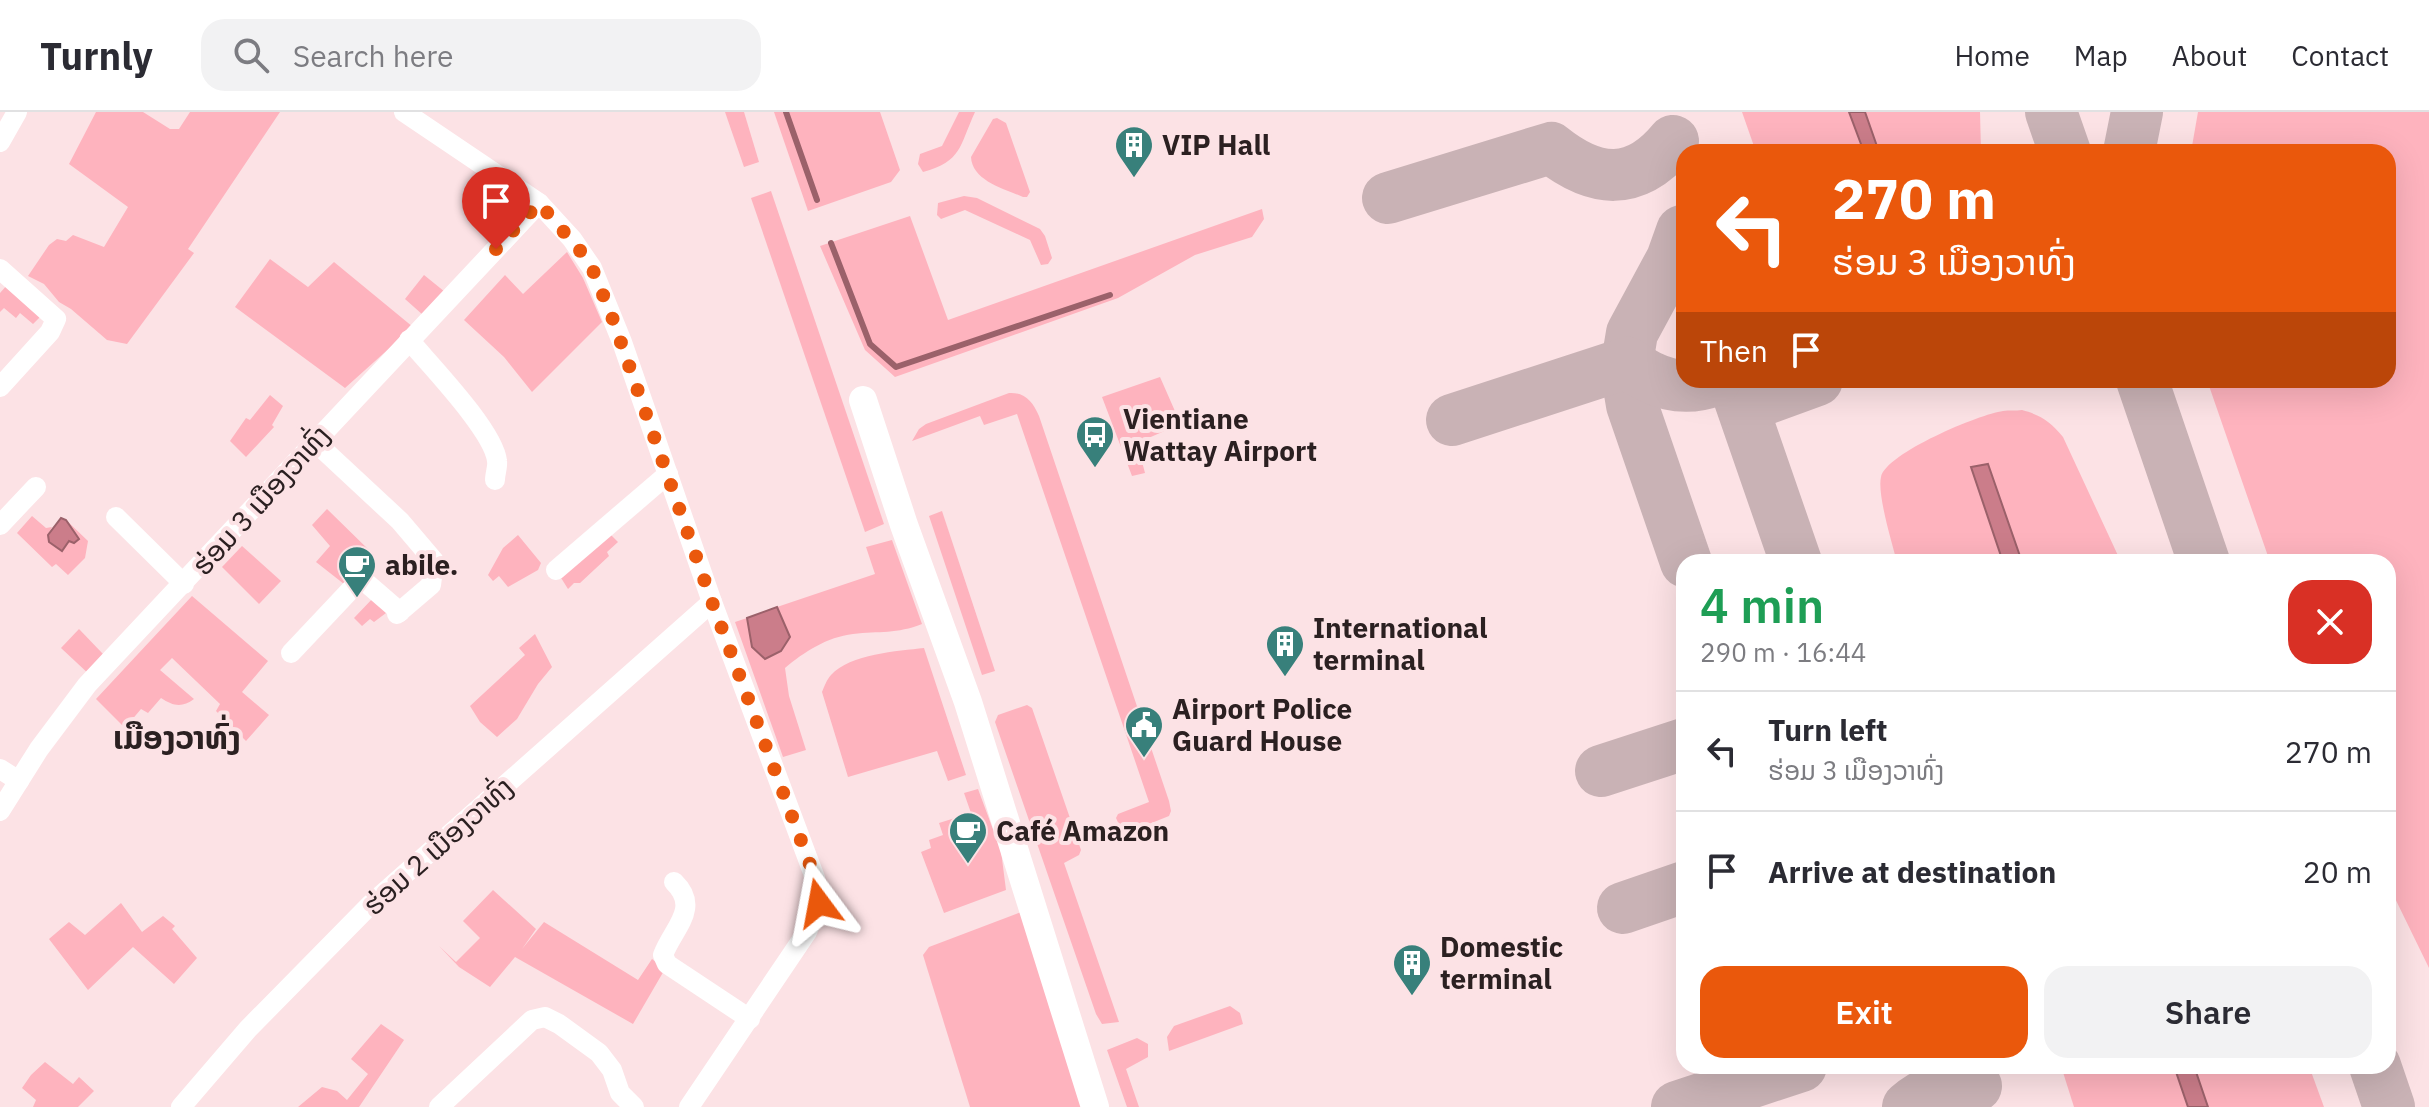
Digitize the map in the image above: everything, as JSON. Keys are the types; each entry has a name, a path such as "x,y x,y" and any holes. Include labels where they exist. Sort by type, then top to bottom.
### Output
{"street":[{"path":"0,142 17,112"},
{"path":"404,112 539,203 572,239 592,268 622,342 712,602 815,878 819,903 807,932 689,1107"},
{"name":"ຮ່ອມ 3 ເມືອງວາທົ່ງ","path":"0,811 87,685 539,203"},
{"path":"0,269 56,319 50,332 0,387"},
{"path":"409,340 463,404 489,441 497,461 495,480"},
{"path":"863,400 968,702 1095,1107"},
{"path":"291,653 363,580 399,613 431,585 434,561 400,521 314,441"},
{"path":"878,446 902,475 980,698 1115,1107"},
{"path":"556,570 668,474"},
{"path":"0,525 36,487"},
{"path":"116,517 184,584"},
{"name":"ຮ່ອມ 2 ເມືອງວາທົ່ງ","path":"181,1107 248,1029 370,905 712,602"},
{"path":"0,769 19,781"},
{"path":"674,882 684,892 687,902 682,920 663,955 667,964 750,1019"},
{"path":"439,1107 532,1020 545,1017 599,1053 612,1070 620,1093 634,1107"}],"shaded area":[{"path":"96,112 143,112 170,129 179,129 190,112 280,112 188,249 194,253 127,344 107,340 59,302 44,284 28,276 49,245 57,239 66,241 73,235 104,247 128,207 69,164"},
{"path":"725,112 744,112 759,162 744,167"},
{"path":"774,112 880,112 900,170 891,182 808,211"},
{"path":"959,112 975,112 958,151 945,163 923,172 918,164 920,154 942,146"},
{"path":"1742,112 1980,112 1981,144 1753,144"},
{"path":"1849,112 1865,112 1876,144 1861,144"},
{"path":"2198,112 2429,112 2429,968 2396,900 2396,554 2267,554 2210,388 2396,388 2396,144 2192,144"},
{"path":"993,119 1006,123 1030,192 1027,197 991,183 973,165 971,157"},
{"path":"771,191 884,524 865,532 751,198"},
{"path":"964,196 977,198 1040,229 1052,258 1048,264 1041,265 1030,240 965,210 941,219 937,215 938,203"},
{"path":"1262,209 1264,219 1252,237 1195,255 1118,298 895,377 865,350 820,246 910,216 948,320"},
{"path":"567,252 583,278 602,322 532,392 504,357 464,320 505,275 523,294"},
{"path":"270,259 308,287 334,262 413,327 345,388 235,307"},
{"path":"424,275 445,292 423,315 405,299"},
{"path":"8,284 43,314 33,324 20,313 16,318 4,308 0,312 0,293"},
{"path":"1160,377 1178,418 1176,426 1137,443 1145,473 1132,476 1102,397"},
{"path":"1009,393 1028,399 1039,416 1169,801 1169,816 1134,830 1121,829 1116,818 1118,814 1149,802 1017,414 984,425 980,416 912,441 926,424"},
{"path":"270,395 283,406 272,425 274,427 246,457 230,441 246,418 250,420"},
{"path":"2022,410 2035,414 2063,437 2117,554 1895,554 1880,485 1887,467 1935,436 2005,411"},
{"path":"1988,464 2019,554 2000,554 1971,467"},
{"path":"327,509 374,555 344,584 316,562 330,546 312,525"},
{"path":"942,511 995,671 982,675 929,516"},
{"path":"32,516 46,528 52,527 48,535 69,541 78,539 66,520 88,541 85,558 68,575 56,564 52,567 17,533"},
{"path":"61,518 66,520 79,539 74,543 69,541 62,551 49,542 48,535"},
{"path":"608,532 618,542 607,552 609,556 580,583 574,583 568,589 558,573"},
{"path":"518,535 541,563 538,570 508,587 499,576 493,581 488,575 503,548"},
{"path":"892,540 922,624 896,631 834,638 808,651 785,668 789,696 806,750 783,757 735,622 747,618 752,647 790,637 777,607 875,574 866,547"},
{"path":"242,546 281,581 259,604 222,567"},
{"path":"192,596 268,661 242,692 269,715 246,741 216,711 220,704 172,658 160,670 194,699 190,702 178,705 161,698 148,713 141,709 125,728 96,699"},
{"path":"375,596 390,610 374,622 370,619 362,626 354,618"},
{"path":"777,607 790,637 781,651 765,659 752,647 747,618"},
{"path":"79,629 103,654 91,676 61,648"},
{"path":"535,634 552,667 517,719 497,737 480,722 470,706 525,655 519,648"},
{"path":"924,648 966,775 948,781 937,751 848,777 822,692 828,679 839,668 862,658"},
{"path":"1027,705 1032,708 1081,850 1079,855 1064,863 1119,1022 1102,1024 1096,1014 995,722 998,715"},
{"path":"978,789 1001,851 1006,890 944,913 921,852 931,848 929,840 943,835 939,823 971,813 964,793"},
{"path":"493,890 536,929 522,949 544,922 638,980 652,959 665,969 633,1024 515,957 490,987 459,967 439,946 456,962 480,938 463,921"},
{"path":"121,903 142,932 163,916 175,926 172,929 197,958 174,984 133,947 88,990 49,939 69,922 85,935"},
{"path":"1021,912 1084,1107 970,1107 923,955 929,947"},
{"path":"1230,1006 1240,1013 1243,1024 1169,1051 1167,1037 1174,1026"},
{"path":"381,1024 404,1040 359,1107 298,1107 322,1087 337,1091 347,1100 368,1074 351,1059"},
{"path":"1137,1038 1148,1044 1148,1057 1126,1069 1139,1107 1127,1107 1107,1050"},
{"path":"45,1062 73,1084 79,1077 94,1091 78,1107 33,1107 36,1100 22,1088"},
{"path":"2064,1074 2312,1074 2324,1107 2074,1107"},
{"path":"2177,1074 2197,1074 2208,1107 2188,1107"}],"waterway":[{"path":"786,112 817,200"},
{"path":"831,243 870,344 896,367 1110,295"}],"taxiway":[{"path":"2051,112 2062,144"},
{"path":"2131,144 2137,112"},
{"path":"1388,198 1551,148 1583,168 1614,175 1629,173 1659,156 1673,141"},
{"path":"1676,248 1632,333 1626,369 1632,405 1683,554"},
{"path":"1452,420 1627,363 1658,381 1676,385"},
{"path":"1736,388 1793,554"},
{"path":"1743,407 1795,388"},
{"path":"2145,388 2201,554"},
{"path":"1601,771 1676,747"},
{"path":"1623,908 1676,890"},
{"path":"1677,1107 1777,1074"},
{"path":"2378,1074 2389,1107"},
{"path":"1908,1107 1940,1089 1976,1086"}],"place":[{"name":"VIP Hall","path":"1134,179"},
{"name":"Vientiane Wattay Airport","path":"1095,469"},
{"name":"abile.","path":"357,599"},
{"name":"International terminal","path":"1285,678"},
{"name":"Airport Police Guard House","path":"1144,759"},
{"name":"Café Amazon","path":"968,865"},
{"name":"Domestic terminal","path":"1412,997"}],"district":[{"name":"ເມືອງວາທົ່ງ","path":"177,738"}],"route":[{"path":"496,249 539,203 572,239 592,268 622,342 712,602 815,878 819,903"}]}
